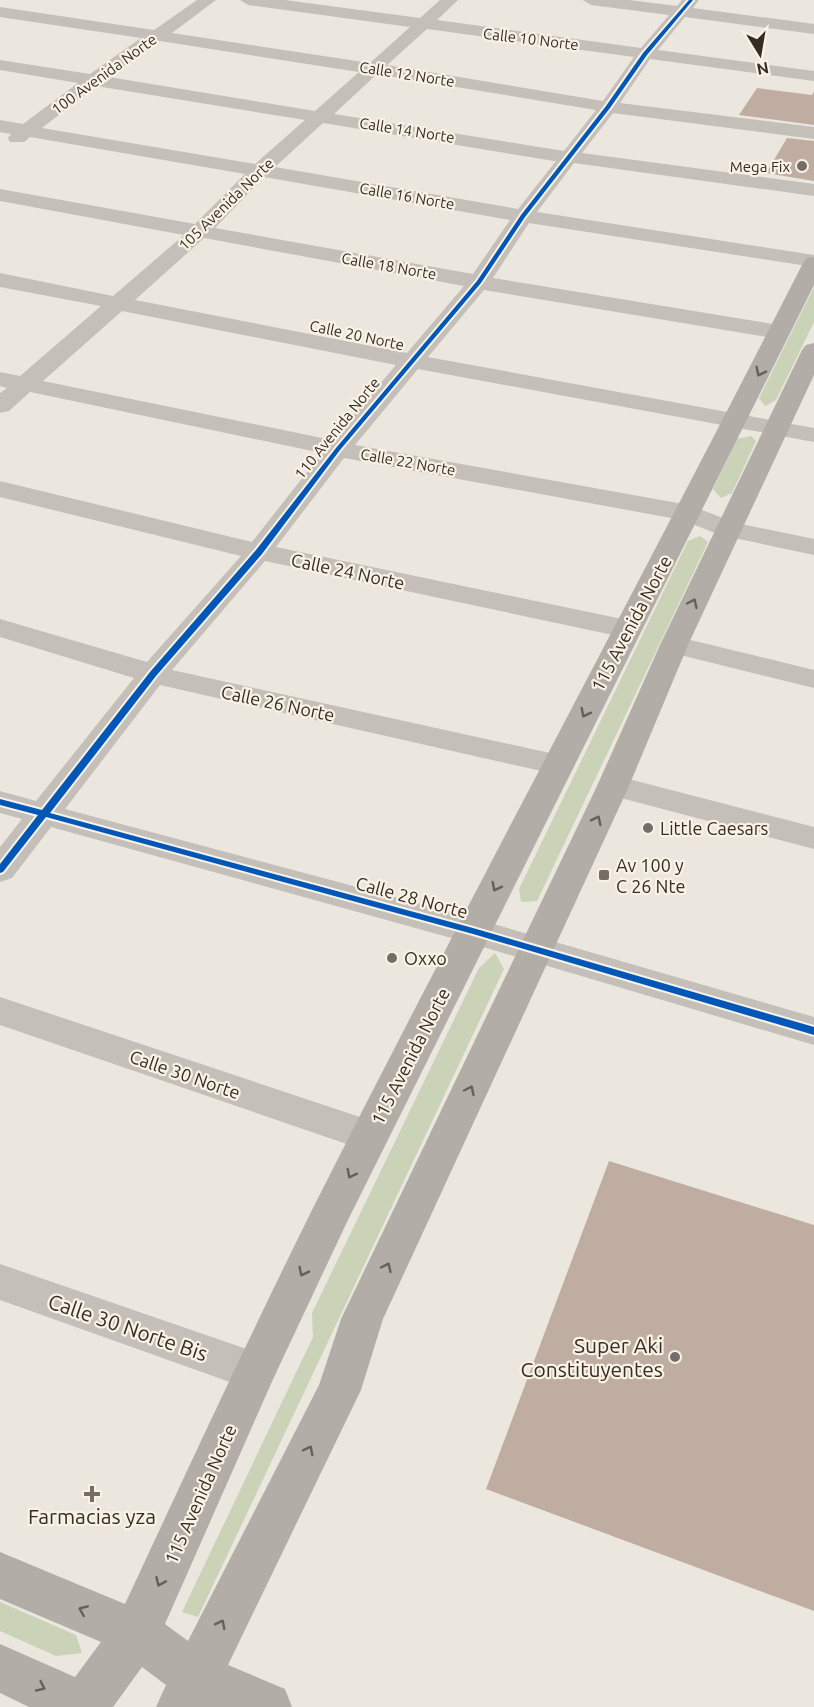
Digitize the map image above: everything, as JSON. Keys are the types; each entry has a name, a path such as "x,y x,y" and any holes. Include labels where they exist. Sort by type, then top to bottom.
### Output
{"main road":[{"name":"115 Avenida Norte","path":"83,1707 137,1633 255,1371 370,1136 627,629 690,513 814,262"},
{"path":"188,1692 339,1390 363,1320 613,786 674,645 814,350"},
{"path":"0,1575 137,1633 188,1692 267,1707"},
{"path":"0,1668 83,1707"}],"street":[{"name":"100 Avenida Norte","path":"0,149 28,131 93,80 208,0"},
{"name":"Calle 10 Norte","path":"248,0 814,76"},
{"name":"105 Avenida Norte","path":"0,406 12,382 117,302 200,232 260,171 450,0"},
{"path":"591,0 686,6 814,29"},
{"name":"110 Avenida Norte","path":"0,870 153,674 259,552 338,449 478,282 523,216 608,107 645,54 686,6"},
{"name":"Calle 12 Norte","path":"0,12 374,68 608,107 814,133"},
{"name":"Calle 14 Norte","path":"0,65 570,156 814,190"},
{"name":"Calle 16 Norte","path":"0,126 523,216 814,262"},
{"name":"Calle 18 Norte","path":"0,195 478,282 779,332"},
{"name":"Calle 20 Norte","path":"0,280 411,361 814,435"},
{"name":"Calle 22 Norte","path":"12,382 338,449 690,513 729,529 814,547"},
{"name":"Calle 24 Norte","path":"0,489 259,552 627,629"},
{"name":"Calle 26 Norte","path":"0,628 153,674 559,765"},
{"path":"674,645 814,679"},
{"path":"613,786 814,838"},
{"name":"Calle 28 Norte","path":"0,802 473,931 814,1031"},
{"name":"Calle 30 Norte","path":"0,1011 370,1136"},
{"name":"Calle 30 Norte Bis","path":"0,1282 255,1371"}],"green space":[{"path":"814,287 814,322 776,400 765,406 759,398"},
{"path":"751,436 756,441 732,493 721,498 713,489 737,439"},
{"path":"700,536 708,542 537,901 521,902 519,889 688,541"},
{"path":"495,953 504,969 198,1617 182,1612 313,1337 312,1313 479,968"},
{"path":"0,1602 76,1635 82,1653 56,1656 0,1631"}],"building":[{"path":"757,88 812,95 814,91 814,125 739,115"},
{"path":"787,138 814,141 814,181 766,173"},
{"name":"Super Aki Constituyentes","path":"609,1161 814,1225 814,1611 486,1489"}],"cycle path":[{"path":"0,870 153,674 259,552 338,449 479,282 523,216 608,107 645,54 691,0"},
{"path":"0,802 473,931 814,1031"}],"place":[{"name":"Mega Fix","path":"802,166"},
{"name":"Little Caesars","path":"648,828"},
{"name":"Av 100 y C 26 Nte","path":"604,875"},
{"name":"Oxxo","path":"392,958"},
{"name":"Super Aki Constituyentes","path":"675,1357"},
{"name":"Farmacias yza","path":"92,1494"}]}
